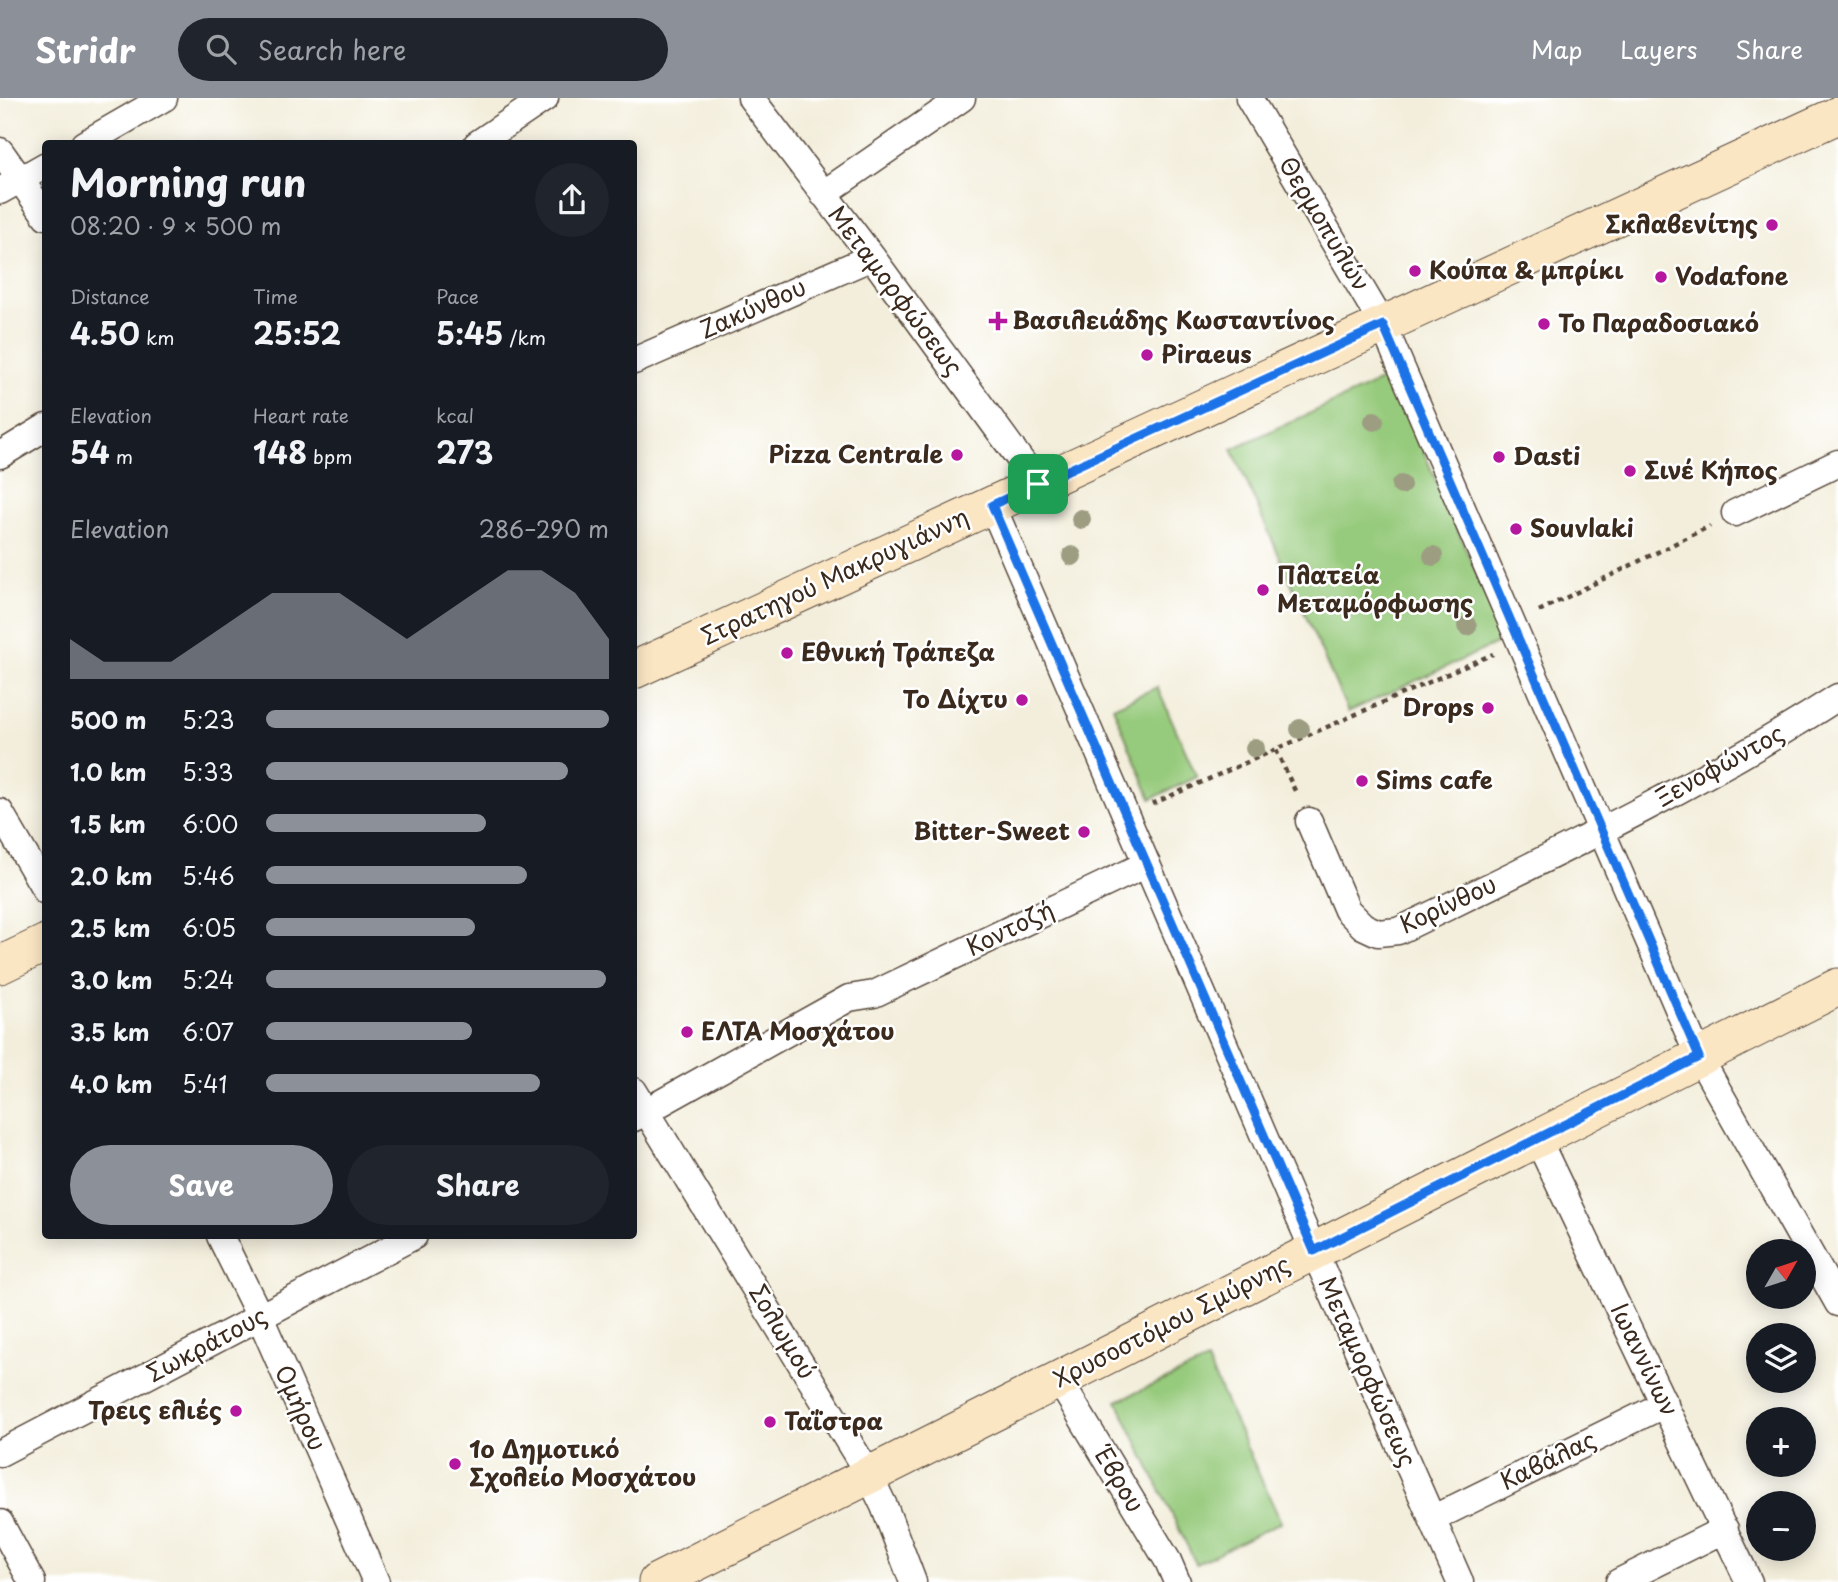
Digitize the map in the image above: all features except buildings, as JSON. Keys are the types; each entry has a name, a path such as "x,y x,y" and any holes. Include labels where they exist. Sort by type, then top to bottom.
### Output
{"main road":[{"name":"Στρατηγού Μακρυγιάννη","path":"637,669 1838,115"},
{"path":"0,965 42,945"},
{"name":"Χρυσοστόμου Σμύρνης","path":"657,1582 1838,987"}],"street":[{"path":"91,140 164,98"},
{"path":"483,140 545,98"},
{"name":"Μεταμορφώσεως","path":"751,98 872,257 1038,484"},
{"path":"823,194 962,98"},
{"name":"Θερμοπυλών","path":"1254,99 1383,325 1699,1057 1838,1303"},
{"path":"0,151 10,185 42,213"},
{"path":"10,185 42,167"},
{"name":"Ζακύνθου","path":"637,360 872,257"},
{"path":"0,454 42,429"},
{"path":"1735,513 1838,463"},
{"name":"Μεταμορφώσεως","path":"992,505 1460,1582"},
{"name":"Ξενοφώντος","path":"1601,832 1792,727 1838,697"},
{"path":"0,812 42,884"},
{"name":"Κορίνθου","path":"1309,821 1347,910 1363,926 1378,933 1398,931 1601,832"},
{"name":"Κοντοζή","path":"638,1107 849,998 874,994 1146,864"},
{"name":"Σολωμού","path":"638,1107 869,1475 913,1582"},
{"name":"Ιωαννίνων","path":"1538,1138 1749,1582"},
{"name":"Ομήρου","path":"221,1239 260,1317 376,1582"},
{"name":"Σωκράτους","path":"0,1453 408,1239"},
{"name":"Έβρου","path":"1059,1380 1168,1561 1177,1582"},
{"name":"Καβάλας","path":"1432,1519 1665,1404"},
{"path":"0,1523 32,1582"},
{"path":"1619,1582 1725,1530"}],"path":[{"path":"1126,816 1276,750 1516,633 1735,513"},
{"path":"1276,750 1309,821"}],"green space":[{"path":"1391,376 1505,640 1348,712 1232,449"},
{"path":"1157,687 1197,777 1151,799 1113,707"},
{"path":"1207,1361 1281,1522 1196,1564 1117,1401"}],"place":[{"name":"Σκλαβενίτης","path":"1772,225"},
{"name":"Κούπα & μπρίκι","path":"1415,271"},
{"name":"Vodafone","path":"1661,277"},
{"name":"Βασιλειάδης Κωσταντίνος","path":"998,321"},
{"name":"Το Παραδοσιακό","path":"1544,324"},
{"name":"Piraeus","path":"1147,355"},
{"name":"Pizza Centrale","path":"957,455"},
{"name":"Dasti","path":"1499,457"},
{"name":"Σινέ Κήπος","path":"1630,471"},
{"name":"Souvlaki","path":"1516,529"},
{"name":"Πλατεία Μεταμόρφωσης","path":"1263,590"},
{"name":"Εθνική Τράπεζα","path":"787,653"},
{"name":"Το Δίχτυ","path":"1022,700"},
{"name":"Drops","path":"1488,708"},
{"name":"Sims cafe","path":"1362,781"},
{"name":"Bitter-Sweet","path":"1084,832"},
{"name":"ΕΛΤΑ Μοσχάτου","path":"687,1032"},
{"name":"Τρεις ελιές","path":"236,1411"},
{"name":"Ταΐστρα","path":"770,1422"},
{"name":"1ο Δημοτικό Σχολείο Μοσχάτου","path":"455,1464"}],"route":[{"path":"1383,325 1699,1057 1314,1251 992,505 1038,484 1383,325"}]}
